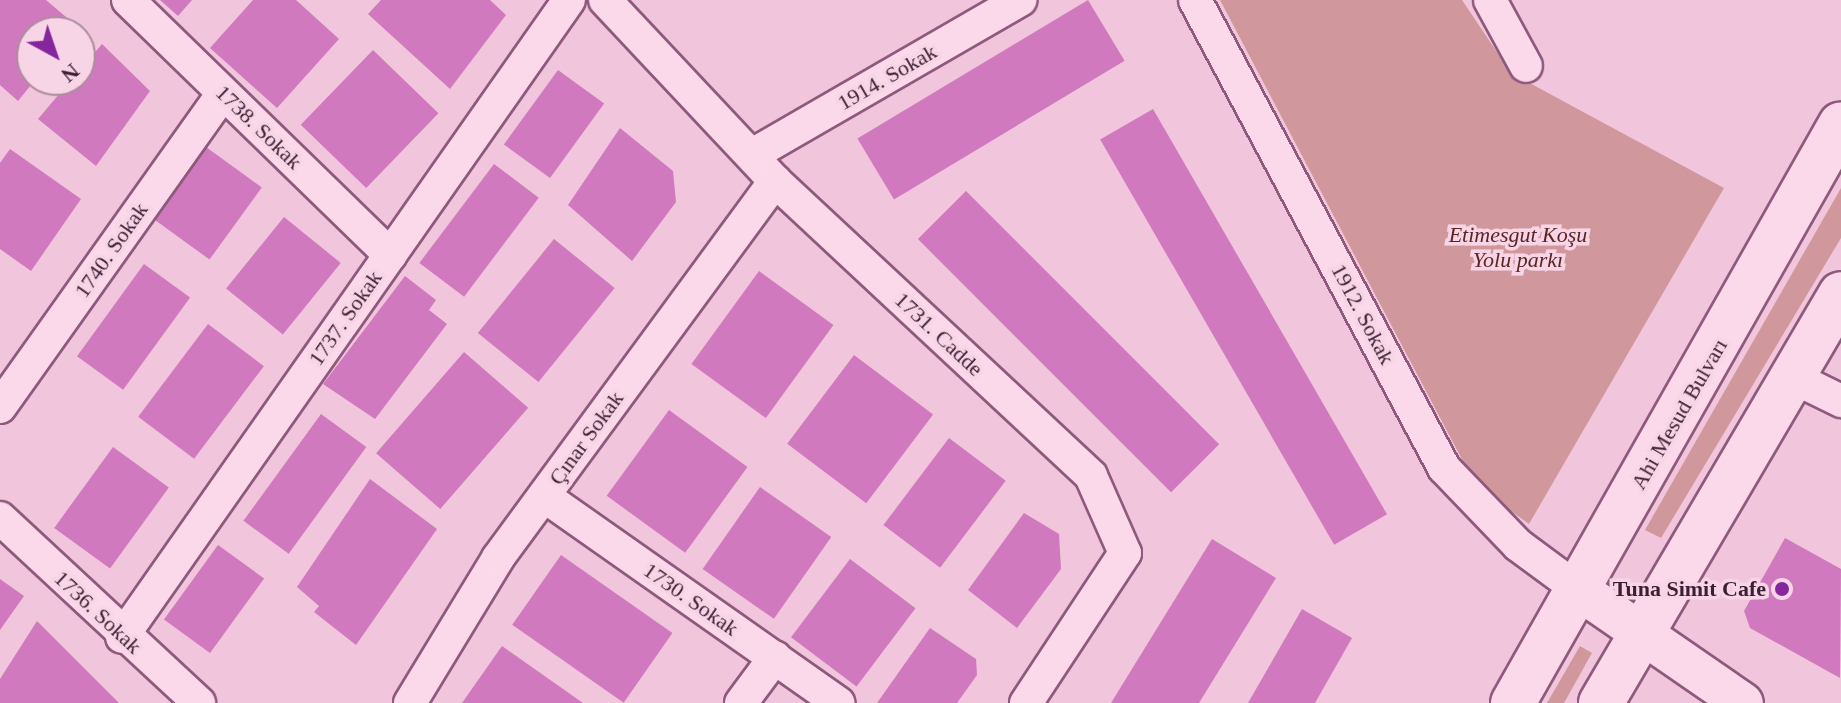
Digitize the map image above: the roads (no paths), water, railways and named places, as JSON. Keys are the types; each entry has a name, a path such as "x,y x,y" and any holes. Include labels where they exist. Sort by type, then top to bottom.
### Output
{"main road":[{"name":"Ahi Mesud Bulvarı","path":"1513,703 1841,124"},
{"path":"1601,703 1841,294"}],"street":[{"name":"1738. Sokak","path":"128,0 390,255"},
{"name":"1737. Sokak","path":"122,637 569,0"},
{"name":"1731. Cadde","path":"605,0 775,181 1091,476 1125,553 1026,703"},
{"name":"1914. Sokak","path":"752,155 1021,0"},
{"name":"1912. Sokak","path":"1195,0 1444,468 1518,545 1579,590"},
{"path":"1490,0 1526,66"},
{"name":"1740. Sokak","path":"0,407 223,93"},
{"name":"Çınar Sokak","path":"410,703 498,558 775,181"},
{"path":"1792,377 1841,401"},
{"name":"1730. Sokak","path":"544,496 838,703"},
{"name":"1736. Sokak","path":"0,518 122,637 199,703"},
{"path":"1579,590 1644,631 1743,703"},
{"path":"741,703 775,657"}],"place":[{"name":"Tuna Simit Cafe","path":"1782,589"}],"park label":[{"name":"Etimesgut Koşu Yolu parkı","path":"1518,246"}]}
